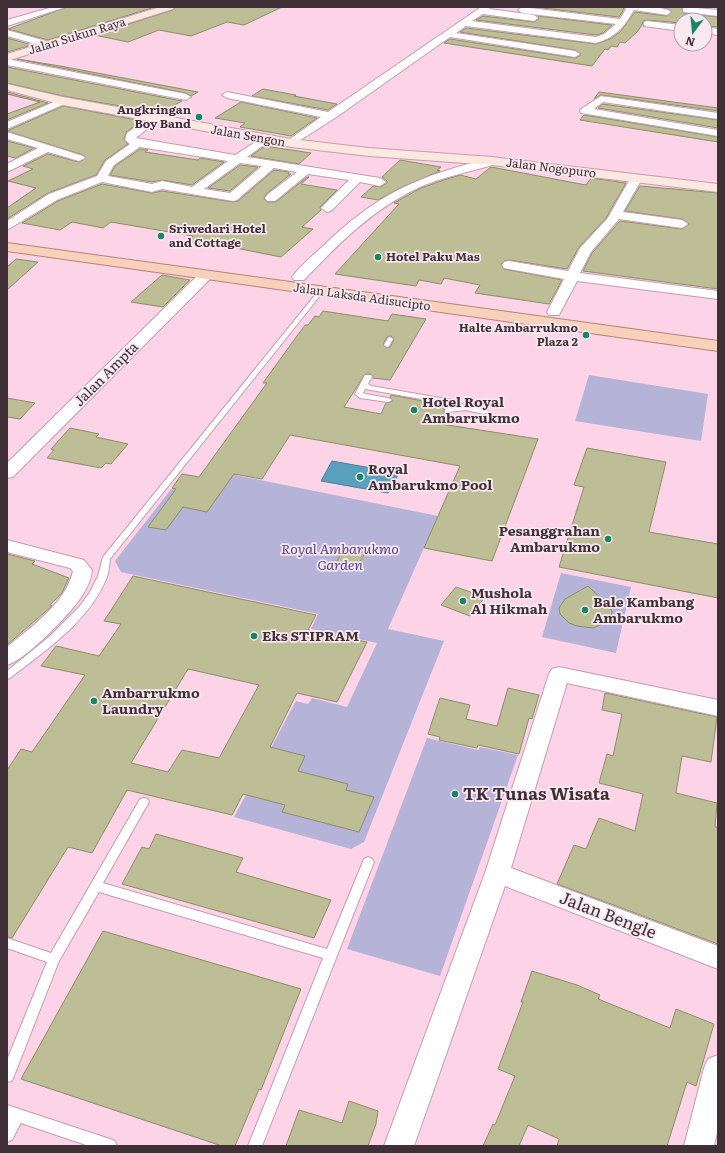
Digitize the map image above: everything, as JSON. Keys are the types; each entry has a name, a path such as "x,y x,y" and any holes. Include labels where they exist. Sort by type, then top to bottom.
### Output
{"main road":[{"name":"Jalan Laksda Adisucipto","path":"7,236 718,334"},
{"name":"Jalan Laksda Adisucipto","path":"7,247 718,346"}],"street":[{"path":"7,23 62,7"},
{"name":"Jalan Sukun Raya","path":"7,58 169,7"},
{"path":"526,7 522,10 622,22"},
{"path":"291,144 484,9 532,23 557,34 596,40 604,39 622,22 629,8 666,12"},
{"path":"686,10 718,13"},
{"path":"516,36 543,12"},
{"path":"467,20 532,23"},
{"path":"647,24 673,27"},
{"path":"596,29 612,31"},
{"path":"7,33 50,45"},
{"path":"448,34 575,54"},
{"path":"540,48 557,34"},
{"path":"567,61 596,40"},
{"path":"7,62 186,97"},
{"name":"Jalan Sengon","path":"7,87 63,101 291,144 369,152 492,161"},
{"path":"228,95 331,116"},
{"path":"718,116 601,99 584,110 718,133"},
{"path":"7,126 63,101"},
{"path":"154,118 131,135 130,140 138,143 270,166 380,182"},
{"path":"7,135 79,158"},
{"path":"194,191 265,139"},
{"path":"101,178 110,163 138,143"},
{"path":"7,168 47,148"},
{"name":"Jalan Nogopuro","path":"299,277 359,219 394,196 435,177 492,161 718,188"},
{"path":"7,226 53,197 101,178 152,188 162,185 233,197 270,166"},
{"path":"271,198 304,171"},
{"path":"326,208 357,179"},
{"path":"554,312 585,251 616,215 636,179"},
{"path":"616,215 682,224"},
{"path":"509,265 571,276 718,296"},
{"name":"Jalan Ampta","path":"7,473 206,275"},
{"path":"7,546 76,564 83,570 82,581 70,599 7,658"},
{"path":"399,1146 497,873 559,674 718,708"},
{"name":"Jalan Bengle","path":"497,873 718,958"},
{"path":"699,1146 718,1068"}],"lane":[{"path":"7,676 53,638 80,612 103,578 106,559 321,291"},
{"path":"368,377 359,392 360,395 388,400"},
{"path":"364,384 369,388 452,402 465,408 484,412"},
{"path":"448,410 465,408"},
{"path":"7,1076 54,958 144,802"},
{"path":"255,1146 368,862"},
{"path":"96,886 330,955"},
{"path":"7,943 54,958"},
{"path":"7,1135 12,1114 110,1146"}],"green space":[{"path":"589,375 708,394 701,441 575,421"},
{"name":"Royal Ambarukmo Garden","path":"206,469 438,516 388,629 444,641 364,842 351,849 234,817 296,701 308,704 312,698 347,707 377,643 311,629 318,614 121,572 115,561 172,488 183,488 192,484"},
{"path":"561,573 631,587 616,653 542,637"},
{"path":"427,738 478,750 480,747 518,755 440,976 347,949"}],"shaded area":[{"name":"Royal Ambarukmo Pool","path":"332,461 399,473 388,493 321,481"}],"building":[{"path":"67,7 155,7 48,40 8,29"},
{"path":"176,7 282,7 244,25 227,22 191,36 159,30 128,42 94,35 173,10"},
{"path":"534,7 622,7 624,9 619,17"},
{"path":"663,7 682,7 683,12 673,12 673,22 643,21 637,32 625,43 620,42 617,47 611,46 608,50 605,49 592,66 444,43 450,39 575,58 581,55 575,50 460,32 466,28 596,44 610,39 620,32 635,12 667,16 672,12"},
{"path":"483,16 534,22 539,19 538,16 612,25 603,33 596,35 476,20"},
{"path":"713,16 718,17 718,27 713,27"},
{"path":"7,38 32,45 7,52"},
{"path":"17,59 198,92 191,96 186,93"},
{"path":"7,67 182,101 160,113 63,96 7,83"},
{"path":"263,89 337,104 328,110 252,96"},
{"path":"7,92 48,103 7,120 7,114 40,102 7,94"},
{"path":"599,92 718,108 718,111 601,95 594,99"},
{"path":"241,102 317,118 291,136 240,127 245,123 215,118"},
{"path":"603,104 718,120 718,128 598,108"},
{"path":"63,106 142,121 126,132 124,140 128,144 105,160 96,175 48,193 7,219 7,208 36,188 8,181 33,169 23,166 48,154 79,162 86,158 83,155 7,131"},
{"path":"584,115 718,137 718,142 580,120"},
{"path":"7,141 34,148 16,158 7,156"},
{"path":"265,146 311,153 299,164 251,156"},
{"path":"140,149 148,150 145,152 198,160 200,158 224,162 192,185 162,180 152,182 110,175 115,166"},
{"path":"400,160 441,167 437,170 440,171 400,188 378,200 361,197 373,186 381,187 387,183 387,181 382,177"},
{"path":"240,165 258,167 230,191 208,188"},
{"path":"491,167 586,185 591,178 626,183 606,218 579,247 567,269 509,260 504,261 501,264 504,269 562,280 549,304 475,293 480,285 444,278 441,284 419,280 416,286 335,274 399,204 394,203 421,188 460,175 476,179"},
{"path":"274,170 289,172 288,174 291,174 266,194 264,199 267,202 276,202 307,177 309,177 301,184 337,190 320,207 321,210 302,227 313,229 281,257 210,243 208,245 186,241 193,236 111,222 103,228 72,222 60,230 22,223 58,201 102,184 152,193 162,191 233,202 238,201"},
{"path":"640,186 718,193 718,289 583,271 592,253 620,221 682,229 689,224 682,219 625,211"},
{"path":"16,259 38,262 7,290 7,267"},
{"path":"162,275 190,280 163,307 131,302"},
{"name":"Hotel Royal Ambarrukmo","path":"323,311 388,321 392,314 426,319 390,380 373,378 371,374 365,374 344,407 381,414 386,403 393,401 390,397 391,395 450,406 444,407 444,412 446,414 441,424 538,439 492,561 424,548 460,466 290,435 262,479 234,474 207,512 183,507 166,530 148,527 176,489 172,488 182,474 199,477 267,383 263,383 305,325 308,325 315,316 319,317","holes":["391,336 394,340 390,347 386,348 383,344 387,337"]},
{"path":"7,398 35,403 20,419 7,417"},
{"path":"70,428 99,434 96,437 128,444 111,464 106,463 101,468 47,458 54,450 51,449"},
{"path":"587,448 666,462 649,532 718,544 718,598 559,567 584,487 574,485"},
{"path":"346,546 365,553 355,571 334,566"},
{"path":"7,554 35,561 32,564 69,578 62,593 50,605 52,606 7,645"},
{"path":"133,576 316,615 308,630 367,642 337,702 297,693 270,747 305,756 298,771 348,784 346,790 374,797 359,832 282,812 285,805 243,794 232,815 127,790 92,853 68,847 12,938 7,937 7,770 21,749 32,752 85,675 41,666 56,646 99,656 121,624 104,621","holes":["188,669 259,685 219,758 182,750 168,772 131,763"]},
{"name":"Bale Kambang Ambarukmo","path":"588,586 609,606 612,611 611,617 607,622 593,628 577,626 569,623 560,614 559,608 565,599"},
{"name":"Mushola Al Hikmah","path":"456,587 485,597 470,616 441,605"},
{"name":"TK Tunas Wisata","path":"508,688 539,695 532,719 529,718 519,754 478,745 477,748 439,740 440,737 428,734 440,698 470,705 466,719 497,726"},
{"path":"605,693 717,717 711,762 682,756 676,793 717,803 715,827 718,827 718,944 557,884 574,845 586,849 599,818 635,831 643,794 599,783 607,754 613,756 622,714 602,710"},
{"path":"156,834 243,858 236,872 331,900 314,938 122,884 142,847 149,849"},
{"path":"103,931 301,989 261,1090 259,1089 235,1146 222,1146 21,1079"},
{"path":"532,971 577,985 600,995 598,999 670,1028 676,1009 714,1024 696,1086 687,1082 667,1146 557,1146 559,1139 528,1125 519,1146 483,1146 493,1124 495,1125 515,1076 498,1069 523,1002 521,1002"},
{"path":"349,1101 378,1111 376,1124 368,1146 286,1146 299,1110 342,1123"}],"place":[{"name":"Angkringan Boy Band","path":"199,117"},
{"name":"Sriwedari Hotel and Cottage","path":"161,236"},
{"name":"Hotel Paku Mas","path":"378,257"},
{"name":"Halte Ambarrukmo Plaza 2","path":"586,335"},
{"name":"Hotel Royal Ambarrukmo","path":"414,410"},
{"name":"Royal Ambarukmo Pool","path":"360,477"},
{"name":"Pesanggrahan Ambarukmo","path":"608,539"},
{"name":"Mushola Al Hikmah","path":"463,601"},
{"name":"Bale Kambang Ambarukmo","path":"585,610"},
{"name":"Eks STIPRAM","path":"254,636"},
{"name":"Ambarrukmo Laundry","path":"94,701"},
{"name":"TK Tunas Wisata","path":"455,794"}]}
